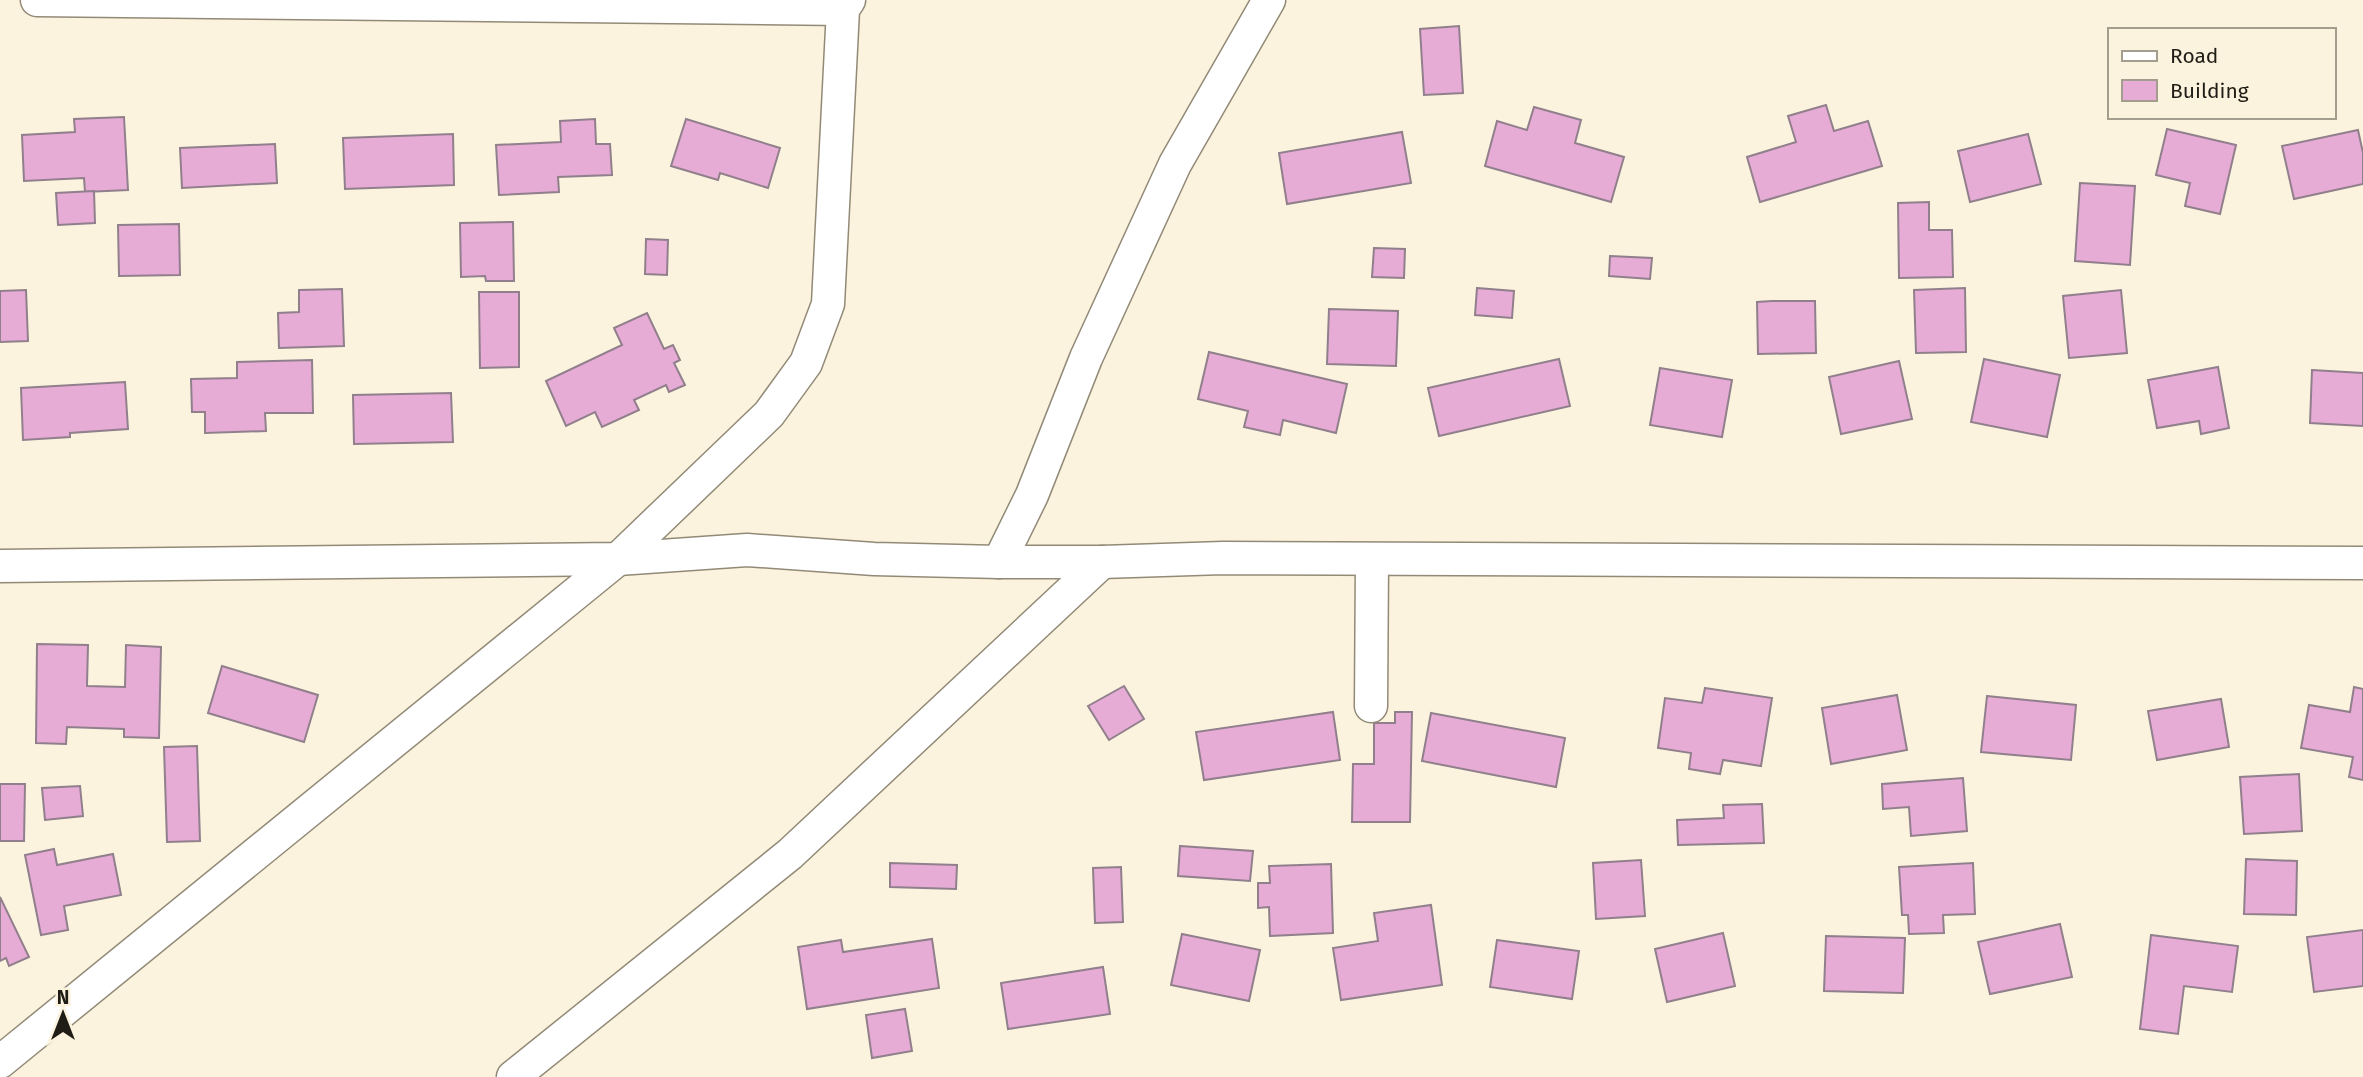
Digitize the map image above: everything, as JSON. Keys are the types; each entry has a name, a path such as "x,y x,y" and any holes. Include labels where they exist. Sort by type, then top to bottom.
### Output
{"street":[{"path":"0,1062 618,559 769,414 806,363 828,304 846,5 37,0"},
{"path":"999,562 1032,495 1086,358 1175,164 1269,0"},
{"path":"0,566 618,559 747,550 874,559 999,562 1223,558 2363,563"},
{"path":"1371,706 1372,560"},
{"path":"513,1077 790,853 1102,562"}],"building":[{"path":"1459,26 1463,93 1424,95 1420,29"},
{"path":"1826,105 1834,131 1868,121 1882,166 1760,202 1747,157 1796,142 1788,116"},
{"path":"1534,107 1581,120 1575,143 1624,157 1611,202 1485,166 1497,121 1527,130"},
{"path":"124,117 128,190 85,192 84,178 24,181 22,135 75,132 74,119"},
{"path":"595,119 596,144 610,144 612,175 558,177 559,192 499,195 496,145 561,142 560,121"},
{"path":"686,119 780,148 768,188 720,173 718,180 671,166"},
{"path":"2167,129 2236,145 2220,214 2185,206 2190,183 2156,175"},
{"path":"2358,130 2363,153 2363,184 2294,199 2282,146"},
{"path":"1402,132 1411,183 1287,204 1279,153"},
{"path":"453,134 454,185 345,189 343,138"},
{"path":"2028,134 2041,184 1970,202 1958,151"},
{"path":"275,144 277,183 182,188 180,148"},
{"path":"2080,183 2135,186 2130,265 2075,261"},
{"path":"94,191 95,223 58,225 56,193"},
{"path":"1929,202 1929,230 1952,230 1953,277 1899,278 1898,203"},
{"path":"513,222 514,281 486,281 485,276 461,277 460,223"},
{"path":"179,224 180,275 119,276 118,225"},
{"path":"646,239 668,240 667,275 645,274"},
{"path":"1374,248 1405,249 1404,278 1372,277"},
{"path":"1610,256 1652,258 1650,279 1609,276"},
{"path":"1477,288 1514,291 1512,318 1475,315"},
{"path":"1965,288 1966,352 1916,353 1914,290"},
{"path":"342,289 344,346 279,348 278,313 299,312 299,290"},
{"path":"26,290 28,341 0,342 0,291"},
{"path":"2121,290 2127,353 2069,358 2063,296"},
{"path":"479,292 519,292 519,367 480,368"},
{"path":"1815,301 1816,353 1758,354 1757,302"},
{"path":"1329,309 1398,311 1396,366 1327,364"},
{"path":"647,313 664,349 673,345 680,360 674,363 685,385 669,392 666,385 634,400 639,410 602,427 595,412 566,426 546,381 622,345 614,328"},
{"path":"1209,352 1347,384 1336,433 1283,420 1280,435 1244,427 1248,411 1198,399"},
{"path":"1559,359 1570,406 1439,436 1428,388"},
{"path":"1984,359 2060,375 2047,437 1971,422"},
{"path":"312,360 313,413 265,413 266,431 205,433 205,412 192,412 191,379 237,378 237,362"},
{"path":"1899,361 1912,419 1841,434 1829,377"},
{"path":"2218,367 2229,428 2201,434 2199,421 2157,428 2148,380"},
{"path":"1660,368 1732,380 1722,437 1650,425"},
{"path":"2312,370 2363,373 2363,426 2310,423"},
{"path":"125,382 128,429 23,440 21,388"},
{"path":"451,393 453,442 354,444 353,395"},
{"path":"37,644 88,645 87,686 125,687 126,645 161,647 159,738 124,737 124,729 67,727 66,744 36,743"},
{"path":"222,666 318,695 304,742 208,713"},
{"path":"1124,686 1144,719 1109,740 1088,706"},
{"path":"2354,687 2363,689 2363,780 2349,777 2353,757 2301,748 2309,705 2350,712"},
{"path":"1705,688 1772,698 1761,766 1723,760 1720,774 1689,769 1691,753 1658,748 1665,698 1702,703"},
{"path":"1897,695 1907,750 1831,764 1822,708"},
{"path":"1987,696 2076,705 2071,760 1981,752"},
{"path":"2221,699 2229,747 2157,760 2148,711"},
{"path":"1333,712 1340,760 1204,780 1196,732"},
{"path":"1395,712 1412,712 1410,822 1352,822 1353,764 1374,764 1374,723 1395,723"},
{"path":"1431,713 1565,738 1556,787 1422,761"},
{"path":"197,746 200,841 167,842 164,747"},
{"path":"2299,774 2302,831 2244,834 2240,777"},
{"path":"1963,778 1967,831 1911,836 1909,807 1883,809 1882,784"},
{"path":"0,784 25,784 24,841 0,841"},
{"path":"80,786 83,816 45,820 42,788"},
{"path":"1762,804 1764,843 1678,845 1677,820 1724,818 1723,805"},
{"path":"1180,846 1253,851 1250,881 1178,876"},
{"path":"54,849 57,865 113,854 121,895 64,906 68,930 41,935 25,855"},
{"path":"2246,859 2297,861 2296,915 2244,914"},
{"path":"1641,860 1645,916 1596,919 1593,863"},
{"path":"890,863 957,865 956,889 890,887"},
{"path":"1973,863 1975,914 1943,915 1944,933 1909,934 1908,915 1902,915 1899,867"},
{"path":"1331,864 1333,933 1270,936 1269,907 1258,908 1258,883 1270,883 1269,866"},
{"path":"1121,867 1123,922 1095,923 1093,868"},
{"path":"0,897 29,957 9,966 6,958 0,961"},
{"path":"1431,905 1442,985 1341,1000 1333,948 1378,941 1374,913"},
{"path":"2060,924 2072,977 1990,994 1978,942"},
{"path":"2363,930 2363,986 2314,992 2307,937"},
{"path":"1723,933 1735,986 1667,1002 1655,949"},
{"path":"1182,934 1260,950 1249,1001 1171,985"},
{"path":"2151,935 2238,946 2232,992 2184,986 2178,1034 2140,1029"},
{"path":"1826,936 1905,938 1903,993 1824,991"},
{"path":"932,939 939,988 807,1009 798,947 841,940 843,952"},
{"path":"1497,940 1579,951 1572,999 1490,987"},
{"path":"1103,967 1110,1014 1008,1029 1001,983"},
{"path":"905,1009 912,1051 872,1058 866,1015"}]}
